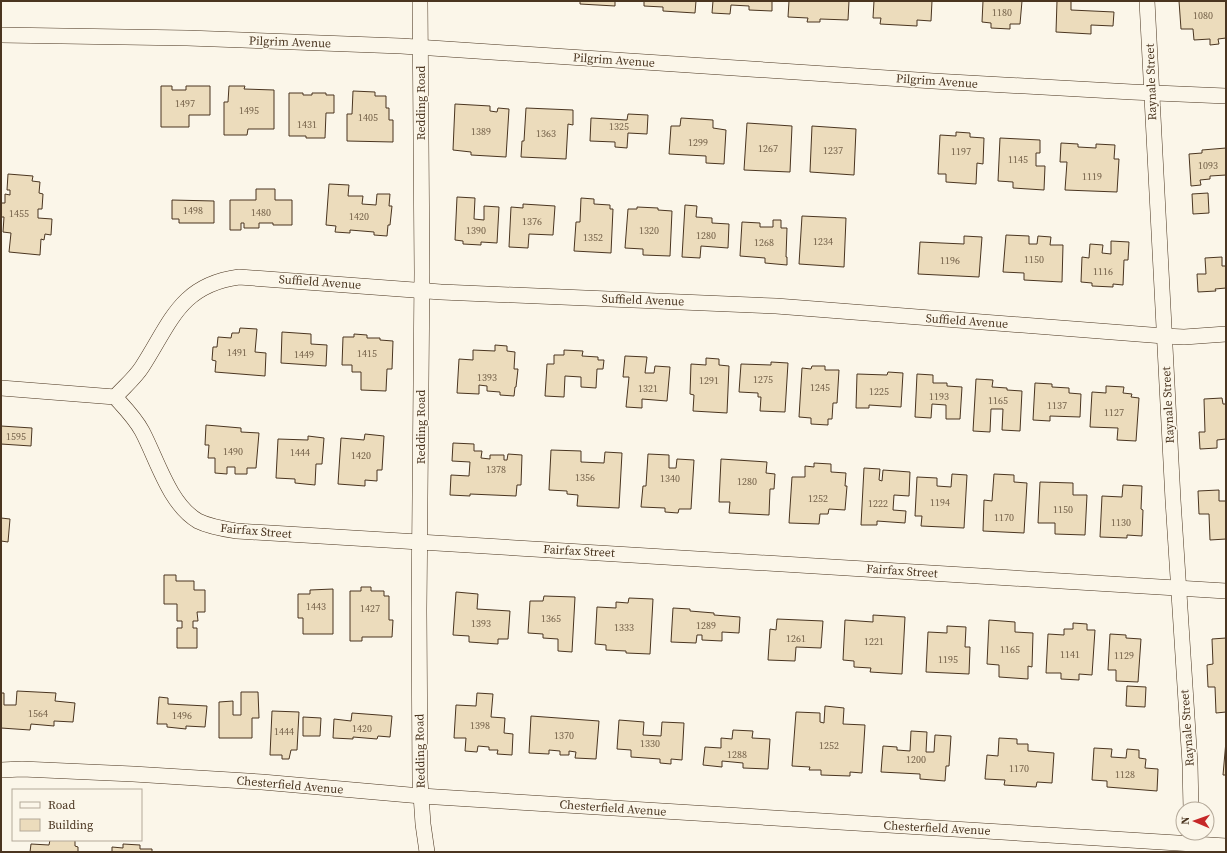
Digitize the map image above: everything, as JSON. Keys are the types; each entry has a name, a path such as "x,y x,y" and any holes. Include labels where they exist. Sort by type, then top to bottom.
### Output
{"street":[{"name":"Redding Road","path":"420,1 422,290 420,610 421,796 427,852"},
{"name":"Raynale Street","path":"1147,1 1164,336 1190,764 1191,801"},
{"name":"Pilgrim Avenue","path":"1,35 195,38 421,47 933,81 1226,96"},
{"name":"Suffield Avenue","path":"115,397 141,368 179,308 189,297 214,283 227,279 253,277 422,290 776,306 1164,336 1184,337 1226,334"},
{"path":"1,388 115,397"},
{"name":"Fairfax Street","path":"115,397 136,420 177,502 183,509 199,521 216,528 237,531 1226,591"},
{"name":"Chesterfield Avenue","path":"1,770 22,769 134,774 262,782 421,796 1226,846"}],"building":[{"path":"580,1 615,1 615,6 580,4"},
{"path":"644,1 696,1 695,13 663,11 663,7 644,6"},
{"path":"713,1 772,1 772,11 749,10 749,6 731,5 730,14 712,13"},
{"path":"789,1 849,1 848,20 820,19 820,22 807,22 808,18 788,17"},
{"path":"874,1 932,1 931,21 917,20 917,26 880,24 881,18 873,18"},
{"path":"983,1 1022,1 1020,24 1010,24 1010,29 991,28 991,23 982,22"},
{"path":"1057,1 1071,1 1071,10 1114,12 1113,26 1091,25 1091,34 1056,32"},
{"path":"1179,1 1226,1 1226,38 1218,39 1219,44 1210,45 1210,39 1194,40 1193,29 1181,29"},
{"path":"161,86 172,86 172,90 186,90 186,86 210,86 210,115 189,115 189,127 161,127"},
{"path":"229,86 245,86 244,89 274,90 274,129 248,129 247,135 224,135 224,102 228,102"},
{"path":"353,91 375,92 375,96 386,96 386,108 389,108 389,120 393,120 393,142 347,141 347,114 352,114"},
{"path":"289,93 303,93 303,95 312,95 312,93 326,93 326,95 334,95 334,113 326,113 325,138 289,136"},
{"path":"455,104 490,106 490,111 497,112 498,108 509,109 506,157 471,155 471,152 453,150"},
{"path":"526,108 573,110 573,125 568,124 566,159 521,157 522,141 524,141"},
{"path":"628,114 648,115 647,134 628,133 627,148 615,147 615,142 590,141 591,118 627,120"},
{"path":"681,118 713,120 713,128 726,130 724,164 706,163 706,156 669,154 671,126 680,126"},
{"path":"747,123 792,126 790,172 744,170"},
{"path":"812,126 856,129 854,175 810,172"},
{"path":"956,132 970,133 970,137 984,138 983,164 977,163 976,184 946,182 946,174 938,174 940,135 956,136"},
{"path":"1000,138 1040,140 1040,153 1036,153 1036,166 1045,166 1044,190 1013,188 1013,182 998,181"},
{"path":"1061,143 1078,144 1078,147 1096,148 1096,144 1115,145 1114,159 1119,159 1117,192 1065,190 1067,162 1060,162"},
{"path":"1226,148 1226,175 1210,176 1210,179 1200,180 1201,185 1191,186 1189,154 1202,153 1202,150"},
{"path":"8,174 33,176 32,181 40,182 39,193 43,194 42,209 38,209 38,218 52,219 51,235 45,234 44,240 41,239 40,255 9,252 11,233 3,232 4,217 1,217 1,203 5,203 5,194 10,195 10,190 7,190"},
{"path":"329,184 349,185 348,196 363,196 362,204 376,205 377,194 390,194 389,206 392,206 387,236 374,235 374,232 350,230 350,233 335,232 336,226 326,225"},
{"path":"256,189 275,189 275,200 292,200 292,225 259,223 259,228 244,228 244,223 241,223 241,230 230,230 230,200 256,200"},
{"path":"1208,193 1209,213 1193,214 1192,194"},
{"path":"457,197 475,198 474,219 484,220 484,206 499,207 497,243 481,242 481,245 463,244 463,241 455,240"},
{"path":"581,198 594,199 594,204 610,205 610,209 613,209 611,253 574,251 576,222 580,222"},
{"path":"172,200 214,201 214,223 179,223 179,219 172,219"},
{"path":"523,204 555,206 553,235 529,234 528,248 509,247 511,207 523,208"},
{"path":"685,205 697,206 696,217 712,218 712,223 729,224 728,248 701,246 700,258 682,257"},
{"path":"637,207 658,208 658,210 672,211 670,256 643,255 643,249 625,248 628,209 637,209"},
{"path":"802,216 846,218 844,267 799,264"},
{"path":"773,220 781,220 781,228 787,228 787,265 765,263 765,258 740,256 742,222 760,223 760,227 773,227"},
{"path":"1006,235 1029,236 1029,244 1037,244 1038,236 1051,237 1050,245 1063,245 1062,282 1024,280 1024,273 1003,272"},
{"path":"964,236 982,237 979,277 918,274 920,242 964,244"},
{"path":"1111,241 1129,242 1128,260 1124,260 1123,285 1113,284 1113,287 1092,286 1092,283 1081,282 1082,257 1089,258 1090,244 1103,245 1102,253 1111,254"},
{"path":"1222,257 1222,266 1226,266 1226,288 1215,289 1216,291 1198,292 1197,274 1206,274 1205,258"},
{"path":"240,328 257,329 255,352 266,353 265,376 215,372 216,361 212,360 213,347 217,347 218,337 231,338 232,333 239,333"},
{"path":"282,332 311,334 311,344 327,345 326,366 281,363"},
{"path":"354,334 367,335 367,338 380,338 380,340 393,341 392,369 387,369 386,391 361,390 361,372 352,372 352,365 342,365 343,337 354,337"},
{"path":"495,345 507,346 507,351 515,352 514,369 518,369 514,396 500,395 500,392 487,391 487,386 479,385 479,394 457,393 459,359 473,360 473,350 495,351"},
{"path":"564,350 583,351 582,356 598,357 598,360 604,360 603,369 597,369 596,388 581,387 581,377 565,376 564,397 545,396 547,364 554,364 554,355 564,355"},
{"path":"625,356 647,357 645,373 654,373 655,366 670,367 667,401 642,399 642,408 626,407 629,377 623,377"},
{"path":"706,358 719,359 719,365 729,366 727,413 693,411 694,395 690,394 691,364 706,365"},
{"path":"771,362 788,363 785,412 760,411 761,397 758,397 758,393 739,392 741,364 771,365"},
{"path":"812,366 825,366 825,370 839,370 837,403 833,403 832,419 828,419 828,425 811,424 811,418 799,417 802,368 811,369"},
{"path":"888,372 903,373 901,407 869,405 869,408 856,408 857,374 887,375"},
{"path":"917,374 933,375 933,383 947,383 947,386 962,387 960,419 946,419 946,405 932,404 931,418 915,417"},
{"path":"976,379 993,380 992,387 1022,391 1020,431 1002,430 1003,409 991,409 990,432 973,431"},
{"path":"1035,383 1052,384 1052,387 1069,388 1069,393 1081,394 1080,417 1050,416 1050,421 1033,420"},
{"path":"1106,386 1124,387 1123,393 1132,394 1131,397 1139,398 1136,441 1117,440 1118,428 1090,427 1092,392 1106,393"},
{"path":"1222,398 1223,404 1226,404 1226,439 1217,440 1217,448 1200,449 1199,432 1205,432 1204,399"},
{"path":"206,425 241,428 241,432 259,433 256,468 247,468 247,474 235,474 235,467 227,467 227,474 215,473 215,458 208,458 209,445 205,445"},
{"path":"1,426 32,428 31,446 1,444"},
{"path":"365,434 384,436 382,470 377,470 377,481 365,480 365,486 338,484 341,438 364,440"},
{"path":"308,436 324,438 322,464 316,464 315,485 295,483 295,479 276,478 278,439 308,440"},
{"path":"453,443 474,444 474,451 482,451 481,458 490,459 490,455 504,455 504,460 507,460 508,454 522,455 521,485 517,485 516,496 470,494 470,496 450,495 451,475 469,476 470,462 452,461"},
{"path":"551,450 581,451 581,462 604,463 605,452 622,453 619,508 577,506 578,495 567,494 567,491 549,490"},
{"path":"648,454 669,455 669,468 676,468 677,459 694,460 691,509 679,509 678,513 665,512 665,508 641,507 643,486 646,486"},
{"path":"721,459 767,462 766,473 775,474 774,489 770,489 769,515 729,513 730,502 719,502"},
{"path":"814,463 831,464 831,472 846,473 845,486 847,486 845,510 829,509 828,514 820,514 819,524 789,523 792,477 805,477 805,466 814,467"},
{"path":"864,468 880,469 879,480 882,481 883,470 910,472 909,496 894,495 893,510 906,511 905,523 877,521 877,525 861,525"},
{"path":"952,474 967,475 964,528 921,526 922,516 915,516 917,477 937,478 937,486 951,487"},
{"path":"994,474 1014,475 1014,482 1027,483 1024,533 983,531 984,500 992,501"},
{"path":"1040,482 1073,483 1073,495 1087,495 1085,535 1055,534 1055,523 1038,523"},
{"path":"1123,485 1142,486 1142,536 1127,535 1127,538 1100,537 1102,496 1122,497"},
{"path":"1219,490 1219,501 1226,501 1226,539 1210,540 1209,514 1199,514 1198,491"},
{"path":"1,518 10,519 8,542 1,541"},
{"path":"164,575 176,575 176,581 194,581 194,590 205,590 205,612 197,612 198,621 193,621 193,628 197,628 197,648 177,648 177,628 182,628 182,621 177,621 177,604 164,604"},
{"path":"361,587 371,587 371,591 384,591 384,596 389,596 389,620 393,620 392,637 362,637 362,641 350,641 350,591 361,591"},
{"path":"333,589 333,634 303,634 303,618 298,618 298,594 310,594 310,590"},
{"path":"456,592 478,594 477,609 510,611 508,639 498,639 498,644 469,642 469,636 453,635"},
{"path":"544,596 575,597 572,652 558,651 558,639 543,638 543,634 528,633 530,601 543,601"},
{"path":"629,598 653,599 650,654 606,650 606,645 595,644 597,607 616,608 616,602 628,603"},
{"path":"673,608 714,613 714,615 740,617 739,633 722,632 722,641 702,640 702,635 697,635 696,643 671,642"},
{"path":"873,615 905,617 902,674 870,672 871,668 854,667 854,661 843,660 845,620 873,622"},
{"path":"777,619 823,621 821,648 796,647 795,661 768,660 770,629 776,630"},
{"path":"989,620 1015,622 1015,632 1033,633 1032,667 1028,666 1028,679 999,677 999,665 987,664"},
{"path":"1073,623 1087,624 1087,630 1095,630 1092,675 1079,674 1079,680 1061,679 1061,673 1046,673 1048,634 1064,635 1064,629 1073,629"},
{"path":"947,626 966,627 965,647 970,647 969,674 926,672 928,632 947,633"},
{"path":"1110,634 1126,635 1126,638 1141,639 1138,682 1116,681 1116,670 1108,670"},
{"path":"1226,638 1226,712 1216,713 1215,687 1208,687 1207,665 1213,664 1212,639"},
{"path":"1127,686 1146,687 1145,707 1126,706"},
{"path":"17,691 56,693 55,701 75,703 73,722 54,721 54,726 31,724 30,730 1,728 1,693 4,693 4,705 16,705"},
{"path":"241,692 258,692 259,718 252,718 252,738 219,738 219,702 233,701 233,715 241,715"},
{"path":"477,693 493,694 491,717 505,718 504,733 513,734 512,755 497,754 498,750 489,750 489,747 478,746 477,752 465,751 466,738 454,738 456,705 476,706"},
{"path":"159,697 168,698 168,704 207,706 205,727 186,726 186,729 167,727 167,724 157,724"},
{"path":"825,706 844,708 843,724 865,725 862,773 850,772 850,776 821,775 821,770 809,770 810,767 792,766 796,712 820,713 820,722 824,723"},
{"path":"272,711 299,712 297,750 291,750 289,759 282,759 282,755 270,755"},
{"path":"352,713 392,716 390,737 378,736 377,739 353,737 353,739 333,738 334,719 351,721"},
{"path":"531,716 599,721 596,759 575,758 576,752 569,751 569,755 560,755 560,751 549,750 549,754 529,753"},
{"path":"303,717 321,718 320,736 303,736"},
{"path":"619,720 644,722 643,735 661,736 662,722 684,723 682,760 671,759 671,764 660,763 660,759 631,757 631,750 617,749"},
{"path":"733,730 753,731 752,738 770,739 768,769 743,768 743,763 722,761 722,767 703,765 705,747 721,748 721,738 732,739"},
{"path":"911,731 927,732 926,752 934,752 935,735 951,736 949,766 946,766 945,781 920,779 920,774 881,772 883,746 897,747 897,750 910,751"},
{"path":"999,738 1017,739 1017,744 1028,744 1028,751 1054,753 1052,783 1037,782 1036,787 1004,785 1005,780 985,779 987,755 998,756"},
{"path":"1226,741 1226,775 1223,775"},
{"path":"1094,748 1112,749 1111,757 1126,758 1127,749 1139,750 1139,758 1146,759 1145,768 1158,769 1157,791 1107,787 1107,781 1092,780"},
{"path":"50,841 75,841 75,846 78,847 78,852 30,852 31,844 49,845"},
{"path":"123,844 140,845 140,849 152,849 152,852 112,852 112,847 123,848"}]}
